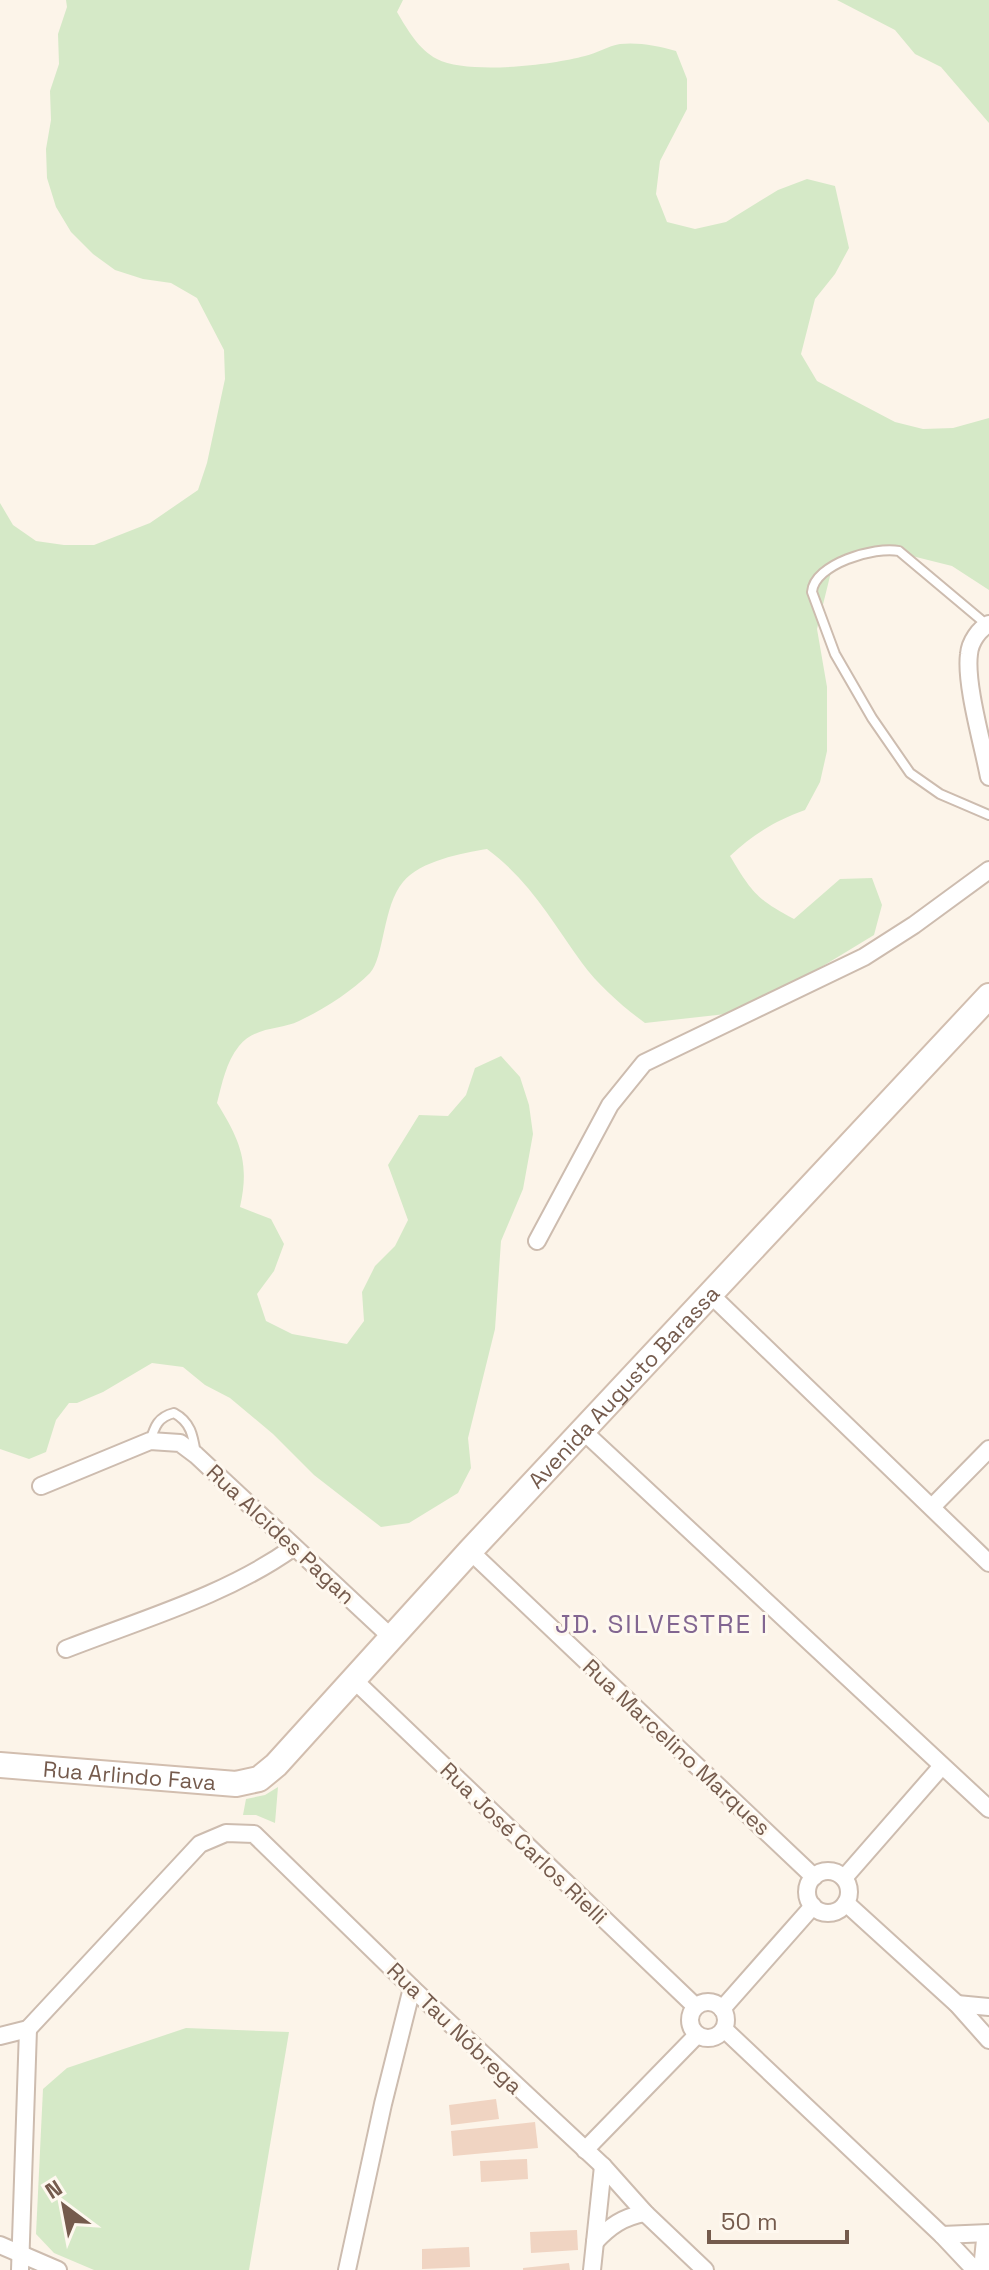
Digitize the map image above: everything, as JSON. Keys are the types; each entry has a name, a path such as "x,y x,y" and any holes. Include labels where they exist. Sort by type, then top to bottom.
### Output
{"street":[{"path":"988,624 975,637 969,651 969,672 989,777"},
{"path":"537,1241 610,1105 644,1063 864,957 989,870"},
{"name":"Avenida Augusto Barassa","path":"259,1779 276,1765 582,1430 989,996"},
{"path":"710,1294 989,1563"},
{"path":"582,1430 989,1809"},
{"path":"41,1486 158,1441"},
{"name":"Rua Alcides Pagan","path":"158,1441 180,1443 196,1455 391,1637"},
{"path":"932,1507 989,1449"},
{"path":"66,1649 263,1570 294,1547"},
{"name":"Rua Marcelino Marques","path":"470,1551 814,1877"},
{"name":"Rua José Carlos Rielli","path":"353,1679 695,2006"},
{"name":"Rua Arlindo Fava","path":"0,1765 236,1784 259,1779"},
{"path":"844,1878 941,1767"},
{"name":"Rua Tau Nóbrega","path":"28,2029 200,1844 226,1833 254,1834 412,1988 603,2166 645,2213 705,2270"},
{"path":"829,1871 844,1878 849,1895 846,1903 834,1912 826,1913 813,1906 808,1891 814,1877 829,1871"},
{"path":"846,1903 957,2004 989,2040"},
{"path":"722,2009 813,1906"},
{"path":"347,2270 412,1988"},
{"path":"704,2002 715,2003 722,2009 726,2018 724,2029 717,2036 707,2038 697,2035 690,2021 695,2006 704,2002"},
{"path":"957,2004 989,2007"},
{"path":"0,2036 28,2029 20,2262"},
{"path":"724,2029 975,2270"},
{"path":"585,2150 697,2035"},
{"path":"592,2270 603,2166"},
{"path":"595,2242 609,2227 626,2217 645,2213"},
{"path":"942,2235 989,2233"},
{"path":"986,2270 989,2240"},
{"path":"0,2245 20,2262 58,2270"}],"lane":[{"path":"988,624 899,551 888,548 844,561 818,575 813,583 812,592 835,654 872,718 910,773 940,794 989,815"},
{"path":"158,1441 156,1423 163,1416 174,1413 188,1424 196,1455"}],"green space":[{"path":"66,0 403,0 397,12 425,50 437,59 469,67 552,63 620,44 648,45 676,51 687,79 687,109 660,161 656,194 667,222 695,229 726,222 778,190 807,179 835,186 849,248 835,274 815,299 801,354 817,381 895,422 923,429 953,428 989,418 989,590 952,566 892,551 860,551 832,568 817,629 827,687 827,751 820,782 805,810 765,829 730,856 756,894 794,919 840,879 872,878 882,905 874,935 790,986 764,996 735,1013 645,1023 596,980 539,902 515,874 487,849 430,863 410,875 391,904 375,966 370,973 318,1011 292,1024 253,1035 239,1046 231,1059 217,1103 241,1152 244,1177 240,1207 271,1219 284,1244 274,1271 257,1294 266,1321 292,1334 347,1344 364,1321 362,1292 375,1266 395,1246 408,1220 388,1165 419,1115 448,1116 466,1095 475,1068 501,1056 520,1077 529,1105 533,1134 523,1189 501,1241 495,1329 468,1438 471,1468 458,1493 409,1523 381,1527 314,1475 273,1434 230,1398 205,1385 183,1367 152,1363 103,1392 77,1403 69,1403 56,1420 46,1452 29,1459 0,1449 0,503 13,525 36,541 64,545 94,545 150,523 198,490 225,379 224,350 197,298 171,283 143,279 115,270 71,232 56,207 47,178 46,149 51,120 50,91 59,64 58,34 67,7"},
{"path":"837,0 989,0 989,123 941,67 915,54 895,30"},
{"path":"278,1787 275,1823 256,1815 243,1815 246,1799 265,1795"},
{"path":"186,2028 289,2032 249,2270 94,2270 54,2253 36,2234 43,2089 67,2068"}],"building":[{"path":"496,2099 499,2119 451,2125 449,2105"},
{"path":"535,2122 538,2148 453,2156 451,2131"},
{"path":"527,2159 528,2179 481,2182 480,2161"},
{"path":"577,2230 578,2250 531,2253 530,2232"},
{"path":"469,2247 470,2267 422,2269 422,2249"},
{"path":"569,2263 570,2270 523,2270 523,2268"}],"district":[{"name":"JD. SILVESTRE I","path":"662,1624"}]}
